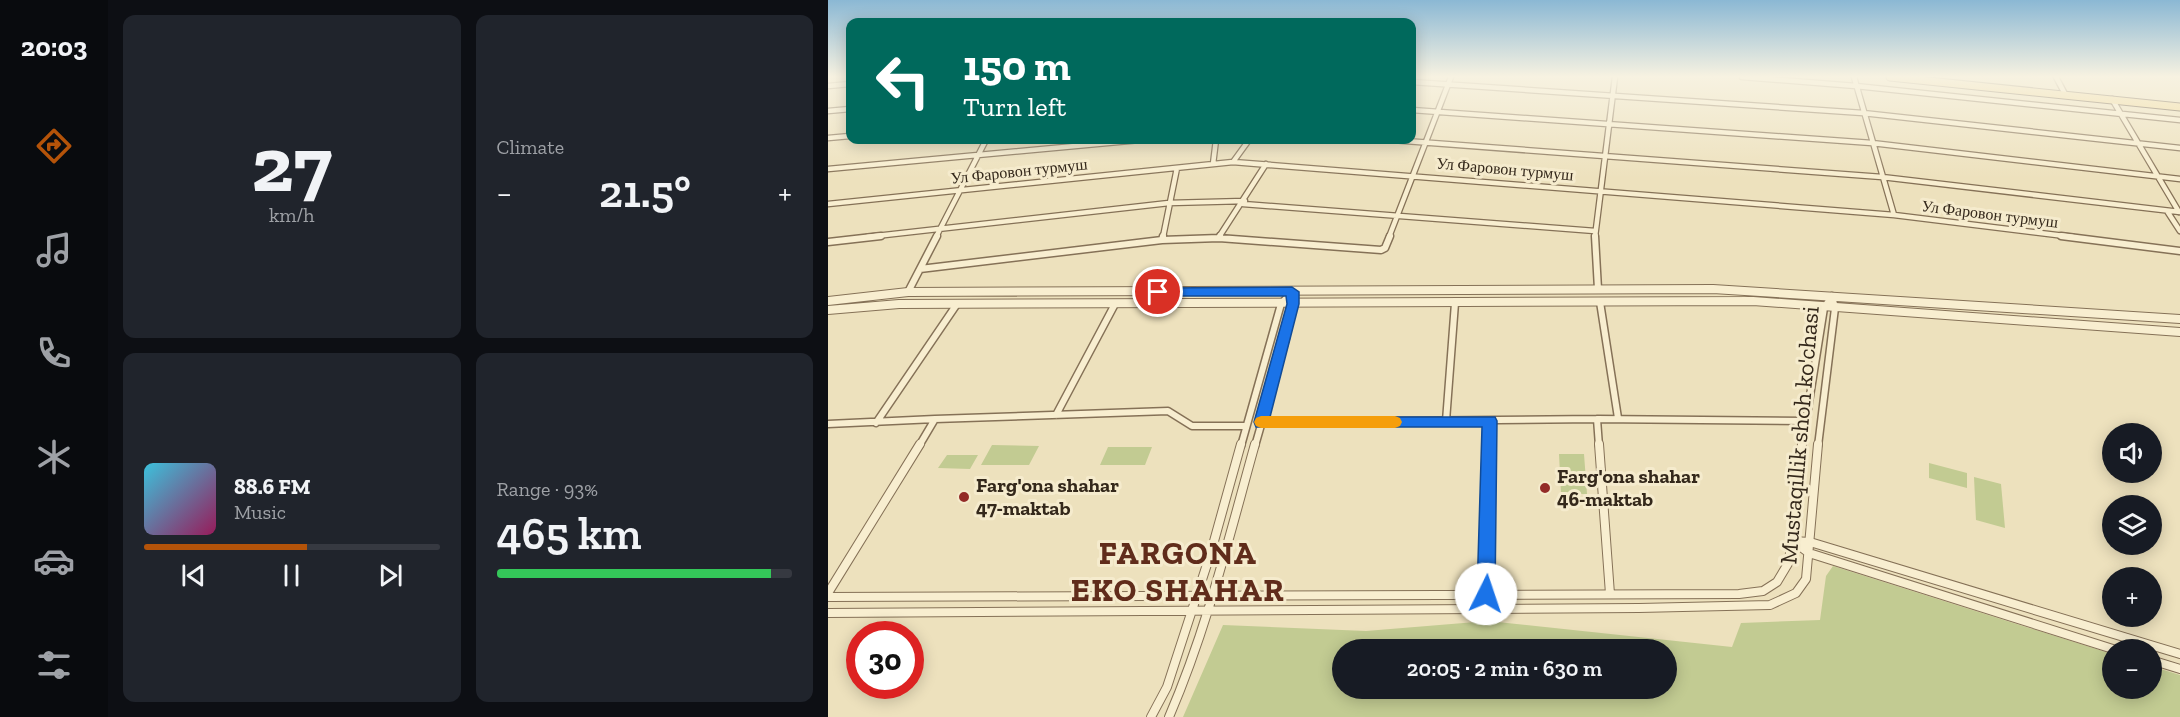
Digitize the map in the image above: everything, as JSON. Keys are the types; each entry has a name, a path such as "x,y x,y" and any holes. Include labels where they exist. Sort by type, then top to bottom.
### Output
{"street":[{"path":"1424,110 1872,143 2180,179"},
{"path":"1598,289 1595,231 1611,110"},
{"path":"1830,110 2180,148"},
{"path":"2095,110 2180,120"},
{"path":"920,269 1162,240 1219,238 1374,251 1385,248 1438,111"},
{"path":"1863,113 1894,215"},
{"path":"2120,113 2179,212"},
{"path":"828,138 846,136"},
{"name":"Ул Фаровон турмуш","path":"1416,141 1882,177 2179,212"},
{"path":"908,292 984,144"},
{"name":"Ул Фаровон турмуш","path":"828,169 1097,144"},
{"path":"1213,164 1216,144"},
{"path":"1233,162 1246,144"},
{"name":"Ул Фаровон турмуш","path":"828,204 1233,162 1894,215 2180,251"},
{"path":"1219,238 1244,202 1266,164"},
{"path":"1162,240 1176,168"},
{"path":"828,242 1169,203 1244,202 1595,231"},
{"path":"2168,210 2180,231"},
{"path":"828,301 908,292 1713,289 2180,319"},
{"path":"1268,304 1274,295 1271,292"},
{"path":"1169,717 1184,683 1214,596 1293,304 1292,292"},
{"path":"1152,717 1167,687 1192,610 1281,304 1292,292"},
{"path":"1792,305 1798,304 1801,300 1797,294"},
{"name":"Mustaqillik shoh ko'chasi","path":"828,595 1196,597 1739,594 1763,591 1777,582 1789,562 1805,421 1824,308 1832,296"},
{"name":"Mustaqillik shoh ko'chasi","path":"828,613 1639,608 1770,605 1789,599 1800,591 1806,579 1820,423 1835,308 1832,296"},
{"path":"828,310 899,304 1753,301 1824,308 2180,332"},
{"path":"1600,302 1618,418"},
{"path":"1056,415 1115,303"},
{"path":"1446,421 1455,303"},
{"path":"876,423 957,304"},
{"path":"1268,304 1279,314"},
{"path":"1290,314 1307,304"},
{"path":"828,424 1168,411 1174,412 1185,423 1192,426 1245,426"},
{"path":"1261,422 1618,418 1805,421"},
{"path":"828,595 935,419"},
{"path":"1597,419 1610,594"},
{"path":"1486,594 1490,421"},
{"path":"1793,541 1810,542 2180,654"},
{"path":"1793,541 1809,554 2102,646"},
{"path":"2162,663 2180,669"}],"green space":[{"path":"992,445 1039,446 1029,465 981,465"},
{"path":"1108,447 1152,447 1145,465 1100,465"},
{"path":"1559,454 1584,454 1587,494 1561,494"},
{"path":"947,455 978,455 970,469 938,468"},
{"path":"1929,463 1967,473 1967,488 1929,478"},
{"path":"1974,477 2001,484 2005,528 1976,520"},
{"path":"1833,566 2102,651 2102,699 2162,699 2162,669 2180,675 2180,717 1183,717 1223,625 1366,631 1488,621 1657,639 1332,639 1332,699 1677,699 1677,641 1732,647 1741,623 1820,620 1826,576"}],"slow traffic":[{"path":"1261,422 1395,422"}],"place":[{"name":"Farg'ona shahar 46-maktab","path":"1545,488"},
{"name":"Farg'ona shahar 47-maktab","path":"964,497"}],"district":[{"name":"FARGONA EKO SHAHAR","path":"1178,572"}],"route":[{"path":"1158,292 1292,292 1293,304 1261,422 1490,421 1486,594"}]}
